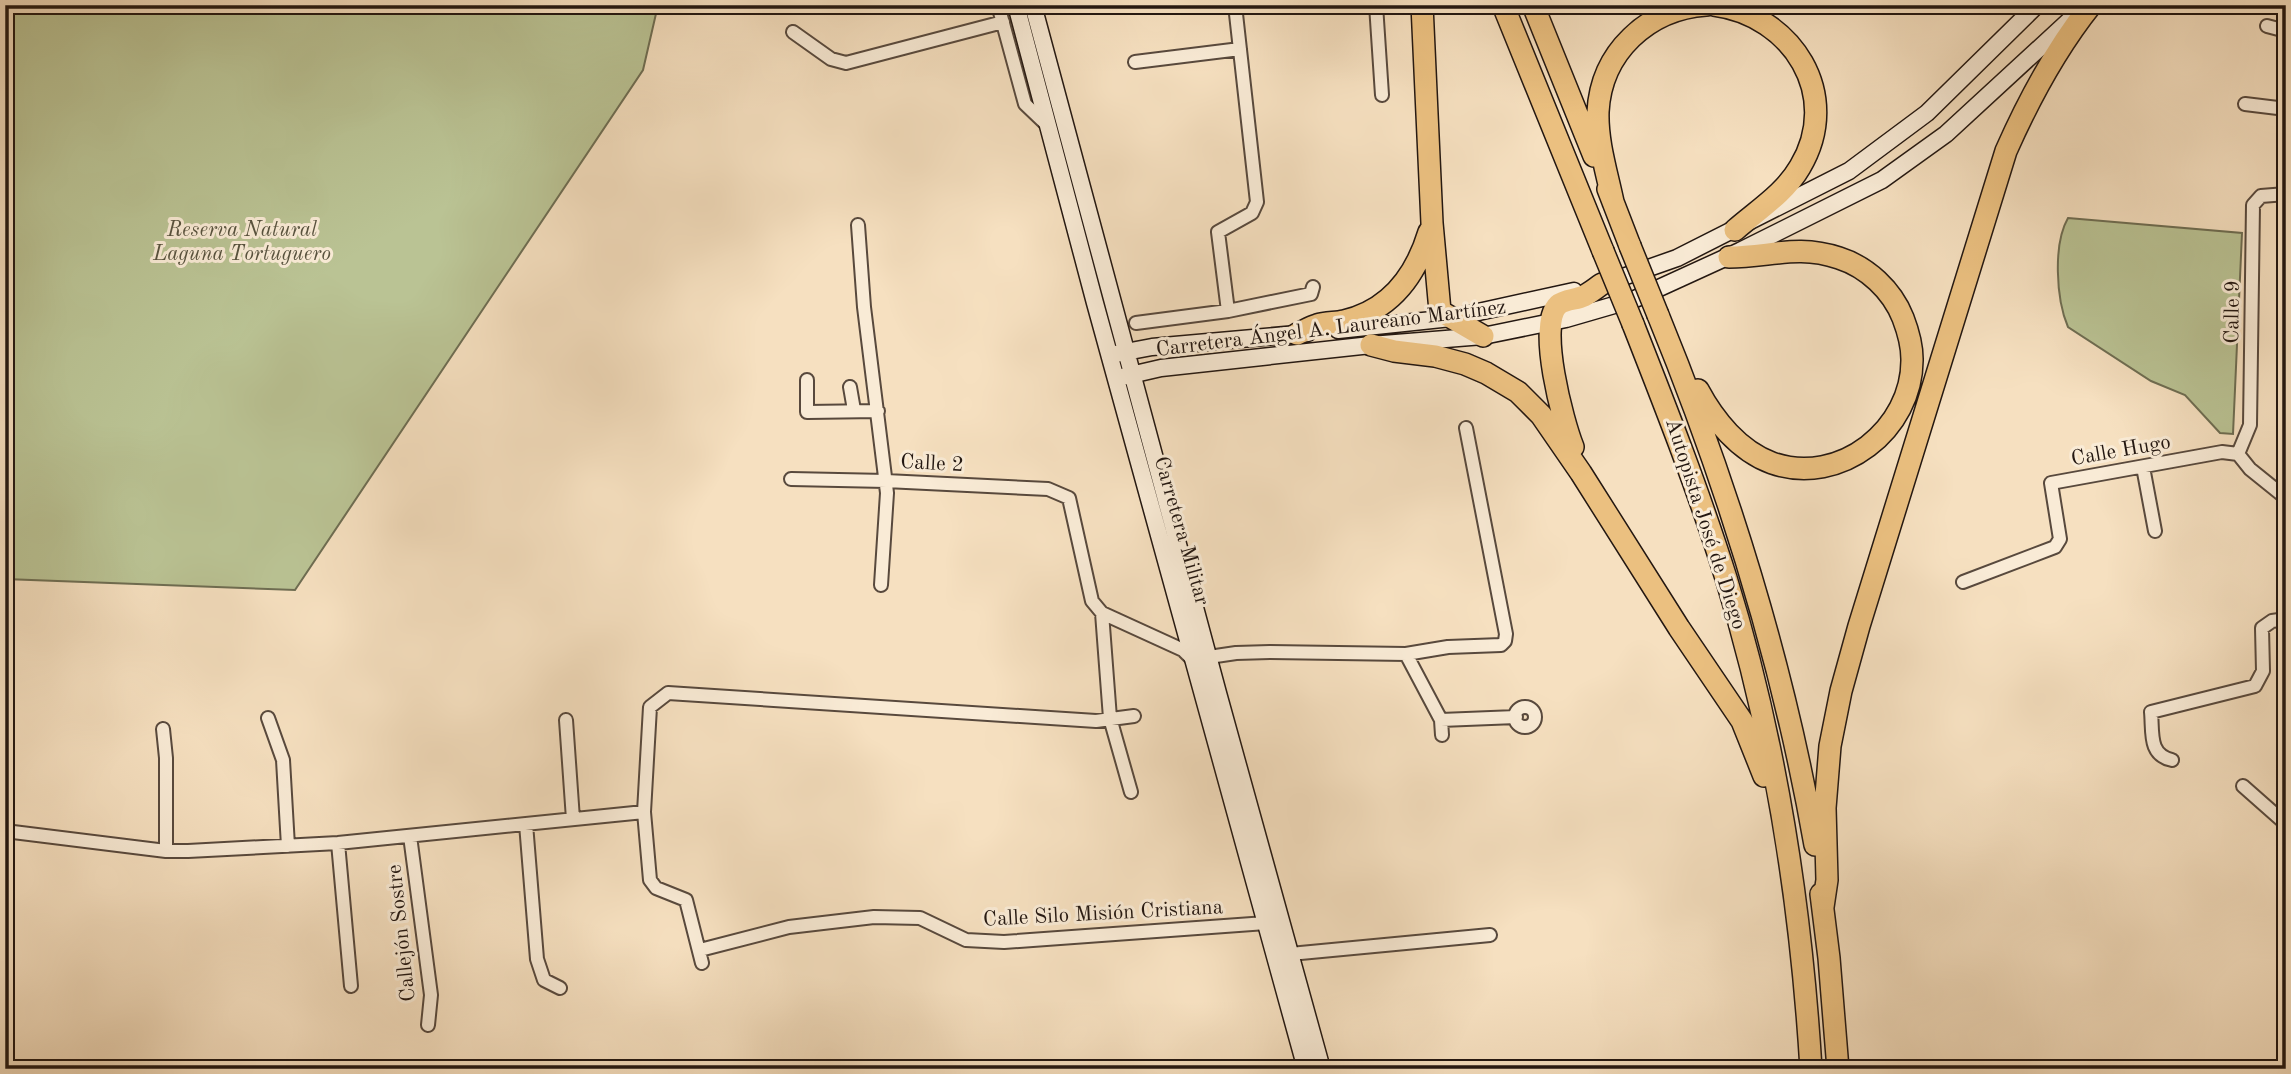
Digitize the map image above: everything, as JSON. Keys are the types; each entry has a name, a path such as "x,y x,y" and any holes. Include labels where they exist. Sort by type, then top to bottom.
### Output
{"highway":[{"path":"1423,5 1432,223 1440,311 1483,336"},
{"name":"Autopista José de Diego","path":"1503,5 1633,324 1677,438 1726,578 1769,746 1794,892 1811,1069"},
{"name":"Autopista José de Diego","path":"1533,5 1678,363 1754,582 1778,670 1804,788 1823,907 1838,1069"},
{"path":"1613,202 1598,113 1600,93 1613,59 1624,44 1649,22 1677,9 1706,5"},
{"path":"1714,5 1758,17 1784,37 1803,63 1809,77 1815,109 1813,134 1794,177 1773,199 1735,230"},
{"path":"1823,907 1827,880 1825,819 1830,746 1841,691 1859,626 2006,151 2038,83 2091,5"},
{"path":"1297,334 1319,324 1343,322 1386,302 1404,285 1420,260 1432,223"},
{"path":"1678,363 1694,382 1718,422 1731,435 1759,457 1785,466 1824,466 1838,463 1862,451 1892,424 1905,400 1913,358 1909,333 1893,298 1870,275 1842,259 1805,250 1729,257"},
{"path":"1581,473 1556,388 1551,321 1552,314 1562,302 1584,296 1602,284"},
{"path":"1371,345 1448,359 1486,373 1518,392 1541,415 1581,473 1671,617 1742,721 1767,786 1781,859 1794,892"}],"main road":[{"name":"Carretera Militar","path":"1016,5 1046,125 1118,354"},
{"name":"Carretera Militar","path":"1033,5 1118,354 1202,660 1322,1069"},
{"name":"Carretera Ángel A. Laureano Martínez","path":"1118,354 1152,347 1451,318 1602,284 1677,258 1849,171 1927,113 2037,5"},
{"name":"Carretera Ángel A. Laureano Martínez","path":"1124,376 1161,368 1371,345 1483,336 1635,299 1729,257 1893,173 1946,134 2085,5"},
{"name":"Carretera Militar","path":"1202,660 1266,923 1306,1069"}],"street":[{"path":"998,5 1025,104 1046,125"},
{"path":"1228,311 1218,232 1252,213 1257,202 1235,5"},
{"path":"1376,5 1382,95"},
{"path":"793,32 831,60 846,63 1003,22"},
{"path":"2267,26 2286,31"},
{"path":"1135,62 1240,49"},
{"path":"2245,104 2286,109"},
{"name":"Calle 9","path":"2238,454 2250,425 2253,205 2261,196 2286,194"},
{"path":"858,225 864,307 887,493 881,585"},
{"path":"1136,323 1228,311 1311,294 1313,287"},
{"path":"807,380 807,412 878,411"},
{"path":"850,387 854,410"},
{"path":"1131,792 1110,718 1102,613 1202,660 1236,653 1270,652 1406,654 1448,647 1501,645 1505,641 1506,634 1466,428"},
{"name":"Calle Hugo","path":"1962,582 2055,547 2060,539 2051,483 2222,452 2238,454"},
{"path":"2238,454 2250,469 2286,498"},
{"path":"2143,467 2155,531"},
{"name":"Calle 2","path":"791,479 1048,489 1069,498 1092,601 1102,613"},
{"path":"2172,760 2161,758 2154,749 2151,712 2255,686 2263,671 2262,628 2272,621 2286,619"},
{"path":"1406,654 1441,720 1442,735"},
{"path":"5,831 166,851 338,843 644,812 650,707 668,693 1096,721 1134,716"},
{"path":"1441,720 1516,718"},
{"path":"268,719 283,760 288,846"},
{"path":"566,720 573,819"},
{"path":"163,729 166,758 166,851"},
{"path":"2243,786 2286,824"},
{"name":"Calle Silo Misión Cristiana","path":"644,812 650,880 656,888 686,900 701,957 789,927 874,917 920,918 966,940 1004,942 1266,923"},
{"path":"526,824 537,959 544,979 560,988"},
{"name":"Callejón Sostre","path":"410,836 431,995 428,1025"},
{"path":"338,843 351,986"},
{"path":"1290,954 1490,935"}],"green space":[{"name":"Reserva Natural Laguna Tortuguero","path":"5,5 658,5 643,70 295,590 5,579"},
{"path":"2068,218 2242,233 2233,434 2220,433 2185,395 2151,381 2068,327 2061,302 2058,257 2063,229"}]}
